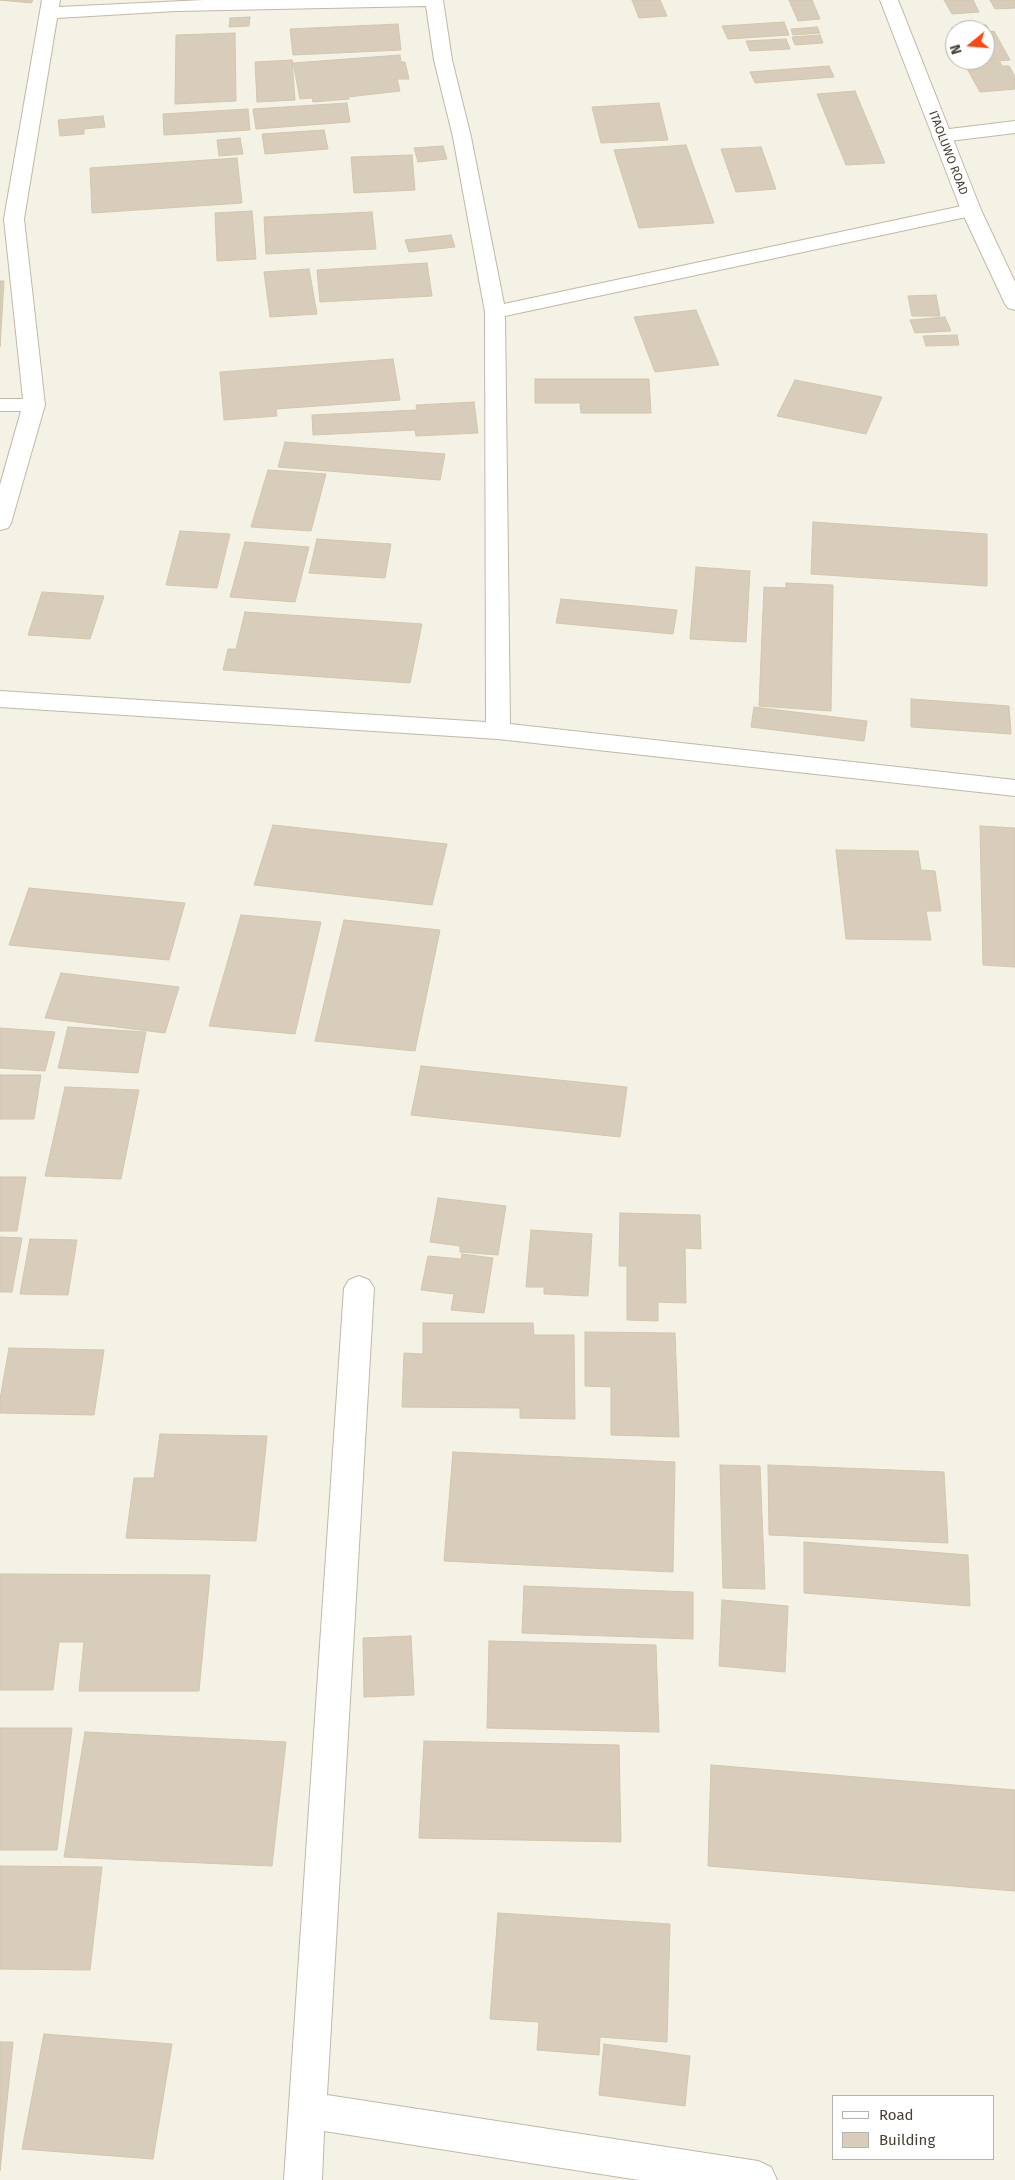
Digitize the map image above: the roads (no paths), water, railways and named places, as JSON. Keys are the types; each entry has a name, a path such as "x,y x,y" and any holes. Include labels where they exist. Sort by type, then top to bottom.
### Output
{"street":[{"path":"0,523 34,405 14,220 51,6 176,6 434,0 443,60 462,137 495,312 498,731"},
{"name":"ITAOLUWO ROAD","path":"889,0 971,210 1015,304"},
{"path":"941,136 1015,127"},
{"path":"495,312 971,210"},
{"path":"0,405 34,405"},
{"path":"0,699 498,731 1015,788"},
{"path":"303,2180 359,1288"},
{"path":"308,2110 758,2180"}]}
